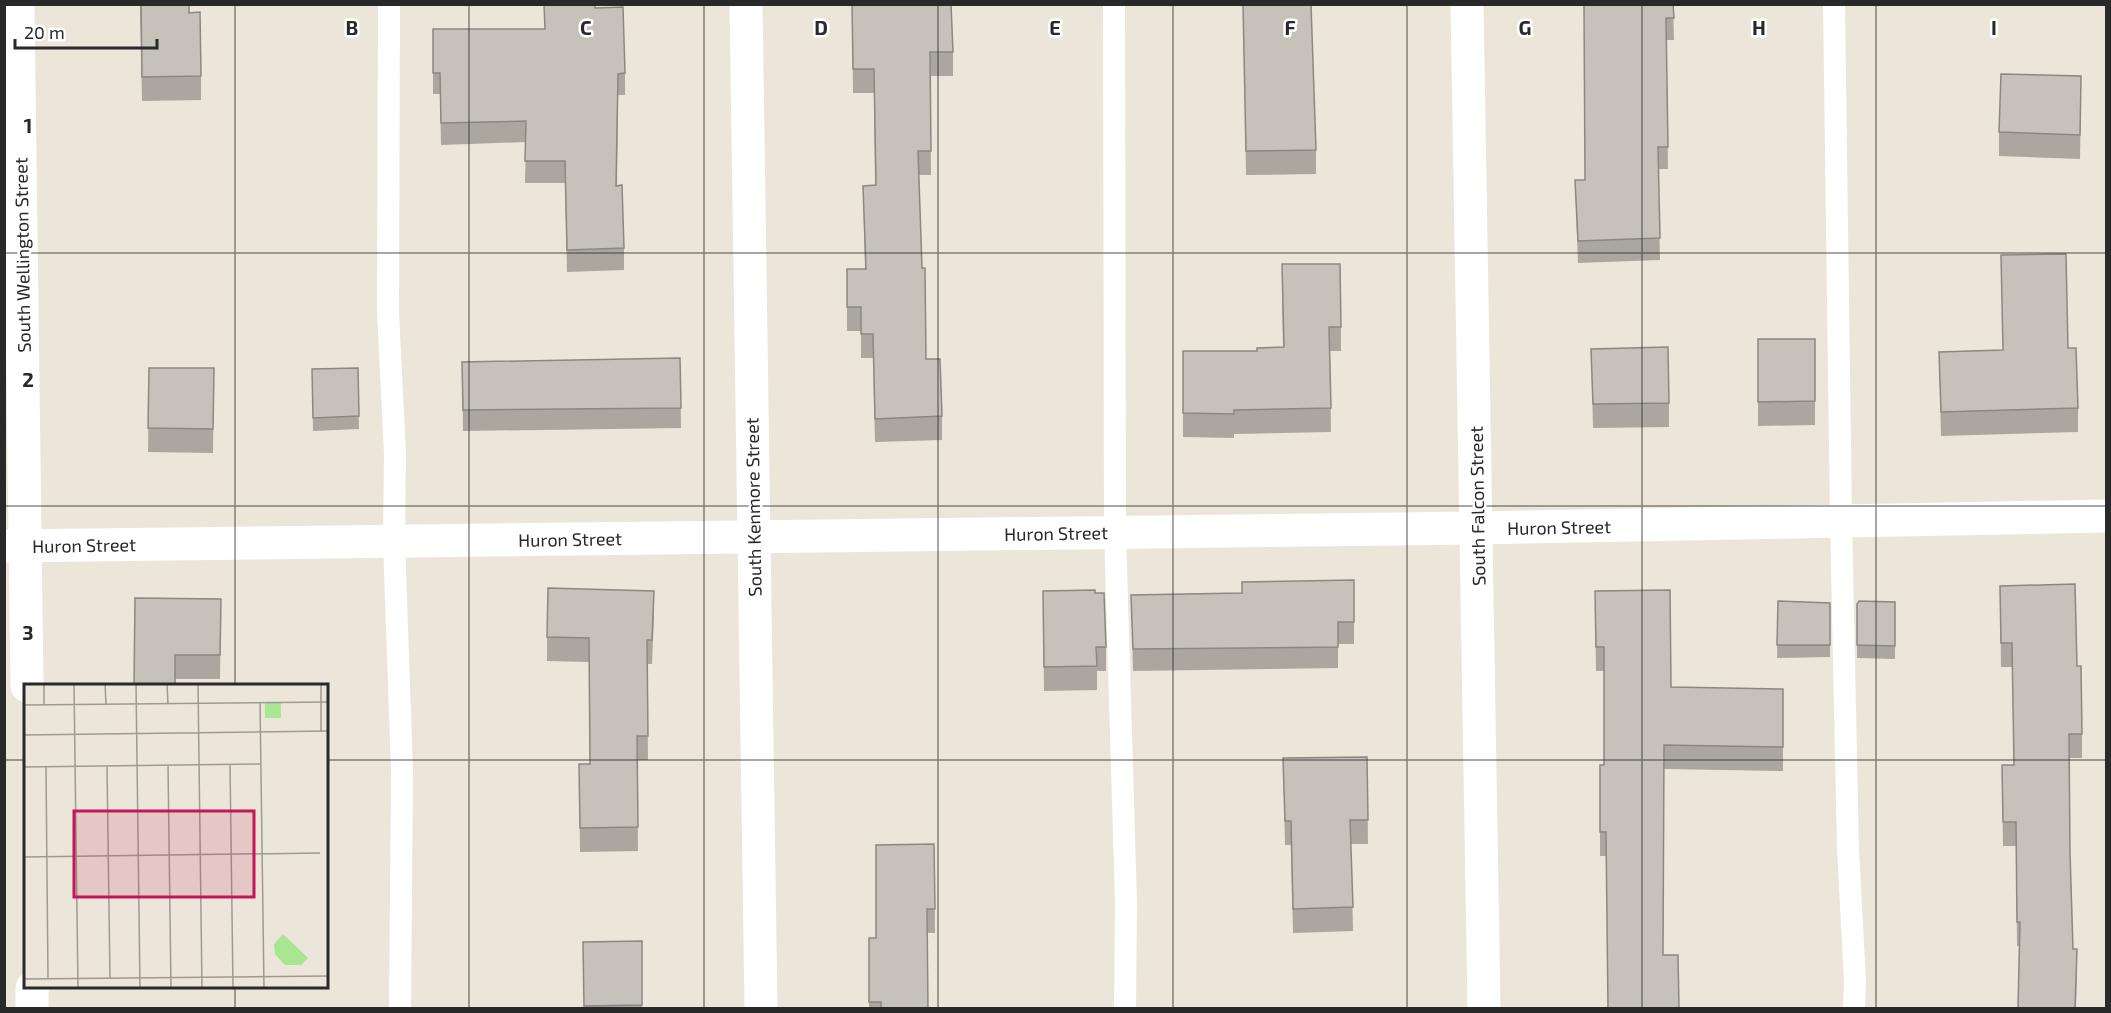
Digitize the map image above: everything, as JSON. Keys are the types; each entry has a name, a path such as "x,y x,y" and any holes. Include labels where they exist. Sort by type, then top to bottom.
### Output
{"street":[{"name":"South Wellington Street","path":"18,4 15,546 27,684"},
{"name":"South Kenmore Street","path":"747,4 752,536 761,1008"},
{"name":"South Falcon Street","path":"1467,4 1478,528 1484,1008"},
{"name":"Huron Street","path":"15,546 1478,528 2106,516"},
{"path":"32,989 32,1008"}],"lane":[{"path":"389,4 388,312 395,454 394,541 402,771 400,1008"},
{"path":"1114,4 1115,532 1126,902 1125,1008"},
{"path":"1834,4 1841,520 1854,1008"}],"building":[{"path":"141,4 189,4 189,13 200,12 201,76 142,77"},
{"path":"544,4 595,4 595,8 623,7 625,73 618,74 616,186 622,185 624,248 567,250 565,161 525,161 526,121 441,123 440,73 433,73 433,29 545,29"},
{"path":"852,4 951,4 953,52 930,52 931,151 918,151 922,268 925,268 926,359 940,359 942,416 875,419 873,334 861,334 861,307 847,307 847,269 866,269 863,186 876,185 874,69 853,69"},
{"path":"1243,4 1311,4 1316,150 1246,151"},
{"path":"1584,4 1673,4 1674,18 1666,18 1668,147 1658,147 1660,238 1578,241 1575,180 1585,180"},
{"path":"2001,74 2081,76 2080,135 1999,132"},
{"path":"2066,254 2068,348 2076,348 2078,408 1941,412 1939,352 2003,350 2001,255"},
{"path":"1282,264 1340,264 1341,327 1329,327 1331,408 1234,410 1234,414 1183,413 1183,351 1257,351 1257,348 1284,347"},
{"path":"1758,339 1815,339 1815,401 1758,402"},
{"path":"1668,347 1669,403 1593,404 1591,349"},
{"path":"680,358 681,408 463,410 462,362"},
{"path":"149,368 214,368 213,429 148,428"},
{"path":"358,368 359,416 313,418 312,369"},
{"path":"1354,580 1354,622 1338,622 1338,647 1133,649 1131,595 1242,593 1242,582"},
{"path":"2075,584 2077,666 2081,666 2082,734 2069,734 2073,949 2077,949 2075,1008 2018,1008 2020,922 2017,922 2016,822 2003,822 2002,765 2014,765 2012,643 2001,643 2000,586"},
{"path":"548,588 654,591 652,640 647,640 648,736 637,736 638,827 580,828 579,764 590,764 589,638 547,637"},
{"path":"1095,590 1095,593 1104,593 1106,647 1096,647 1097,666 1044,667 1043,591"},
{"path":"1670,590 1671,687 1783,689 1783,747 1664,745 1663,955 1678,955 1679,1008 1608,1008 1606,832 1600,832 1600,765 1604,765 1604,647 1596,647 1595,591"},
{"path":"135,598 221,599 220,655 175,655 175,684 134,684"},
{"path":"1778,601 1830,603 1830,645 1777,645"},
{"path":"1859,601 1895,602 1895,646 1857,645 1857,604"},
{"path":"1367,757 1368,820 1350,820 1353,907 1293,909 1291,821 1285,821 1283,758"},
{"path":"934,844 935,909 927,909 928,1008 881,1008 881,1002 869,1002 869,938 876,938 876,845"},
{"path":"642,941 642,1005 584,1006 583,942"}]}
